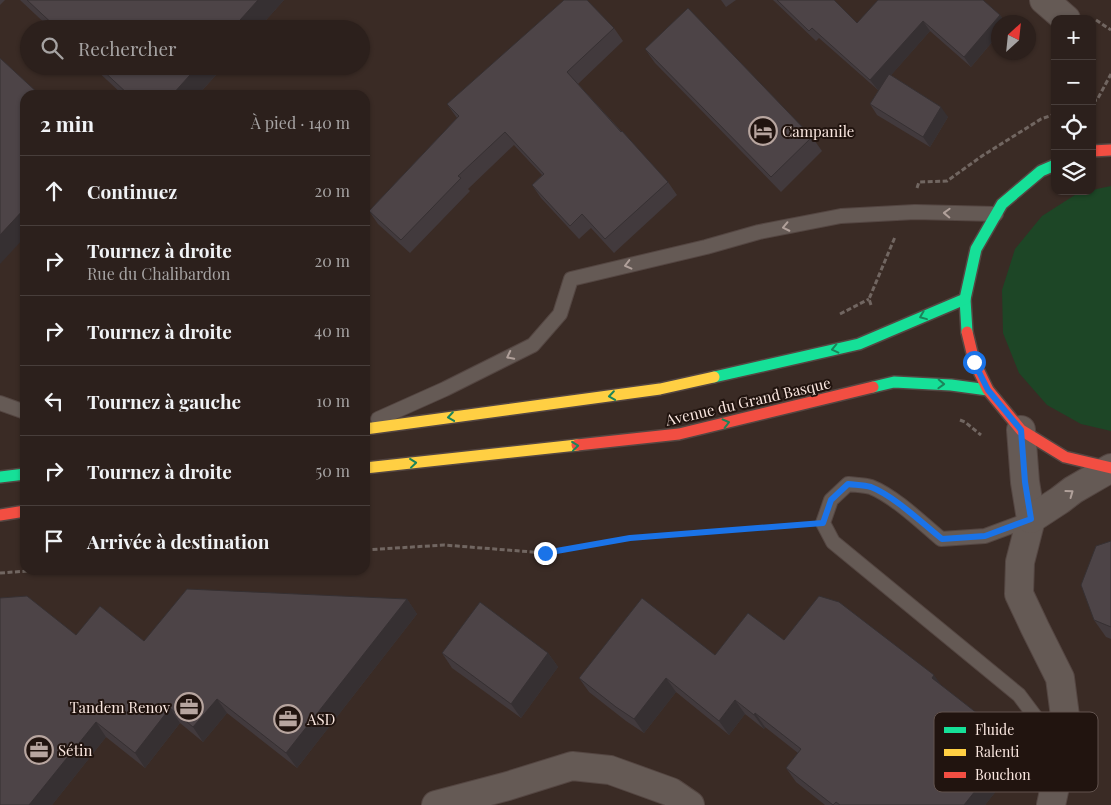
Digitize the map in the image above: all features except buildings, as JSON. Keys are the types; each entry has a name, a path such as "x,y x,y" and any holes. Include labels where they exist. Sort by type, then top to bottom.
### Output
{"main road":[{"path":"1096,150 1111,150"},
{"path":"1051,167 1041,171 1002,204 976,249 965,299 967,331 974,362 988,390 1021,430 1064,457 1111,468"},
{"name":"Avenue du Grand Basque","path":"370,428 660,389 860,344 965,299"},
{"name":"Avenue du Grand Basque","path":"370,467 679,434 894,382 952,385 988,390"},
{"path":"0,478 20,475"},
{"path":"0,515 20,512"}],"street":[{"path":"1044,0 1061,15"},
{"path":"1021,430 1025,482 1031,519 1020,562 1019,594 1060,678 1064,712"},
{"path":"1031,519 1073,490 1111,468"},
{"path":"436,805 508,786 572,766 610,770 671,792 690,805"},
{"path":"1051,805 1054,792"}],"lane":[{"path":"370,423 445,389 533,345 560,314 571,279 759,232 841,216 906,212 996,214"},
{"path":"0,403 20,410"},
{"path":"1031,519 985,536 942,539 885,495 870,487 848,484 831,500 823,523 833,542 1019,695 1032,712"}],"path":[{"path":"1096,19 1111,30"},
{"path":"1096,100 1111,74"},
{"path":"881,334 869,300 920,182 947,182 982,156 1041,119 1051,115"},
{"path":"370,550 444,545 545,553 630,538 823,523"},
{"path":"0,573 20,572"}],"green space":[{"path":"1111,186 1111,431 1081,424 1047,405 1019,373 1003,333 1002,290 1015,249 1042,216 1075,195 1096,195 1096,189"}],"traffic: fast":[{"path":"967,332 965,299 976,249 1002,204 1041,171 1051,167"},
{"path":"714,377 859,344 965,299"},
{"path":"873,387 894,382 951,385 988,390"},
{"path":"0,477 20,475"}],"traffic: slow":[{"path":"370,428 660,389 714,377"},
{"path":"370,467 577,445"}],"traffic: jam":[{"path":"1096,151 1111,150"},
{"path":"967,332 974,361 988,390 1021,430 1065,457 1111,468"},
{"path":"577,445 679,434 873,387"},
{"path":"0,515 20,512"}],"place":[{"name":"Campanile","path":"763,131"},
{"name":"Tandem Renov","path":"189,707"},
{"name":"ASD","path":"288,719"},
{"name":"Sétin","path":"39,750"}],"route":[{"path":"545,553 630,538 823,523 831,500 848,484 870,487 885,495 942,539 985,536 1031,519 1025,482 1021,430 988,390 974,362"}]}
